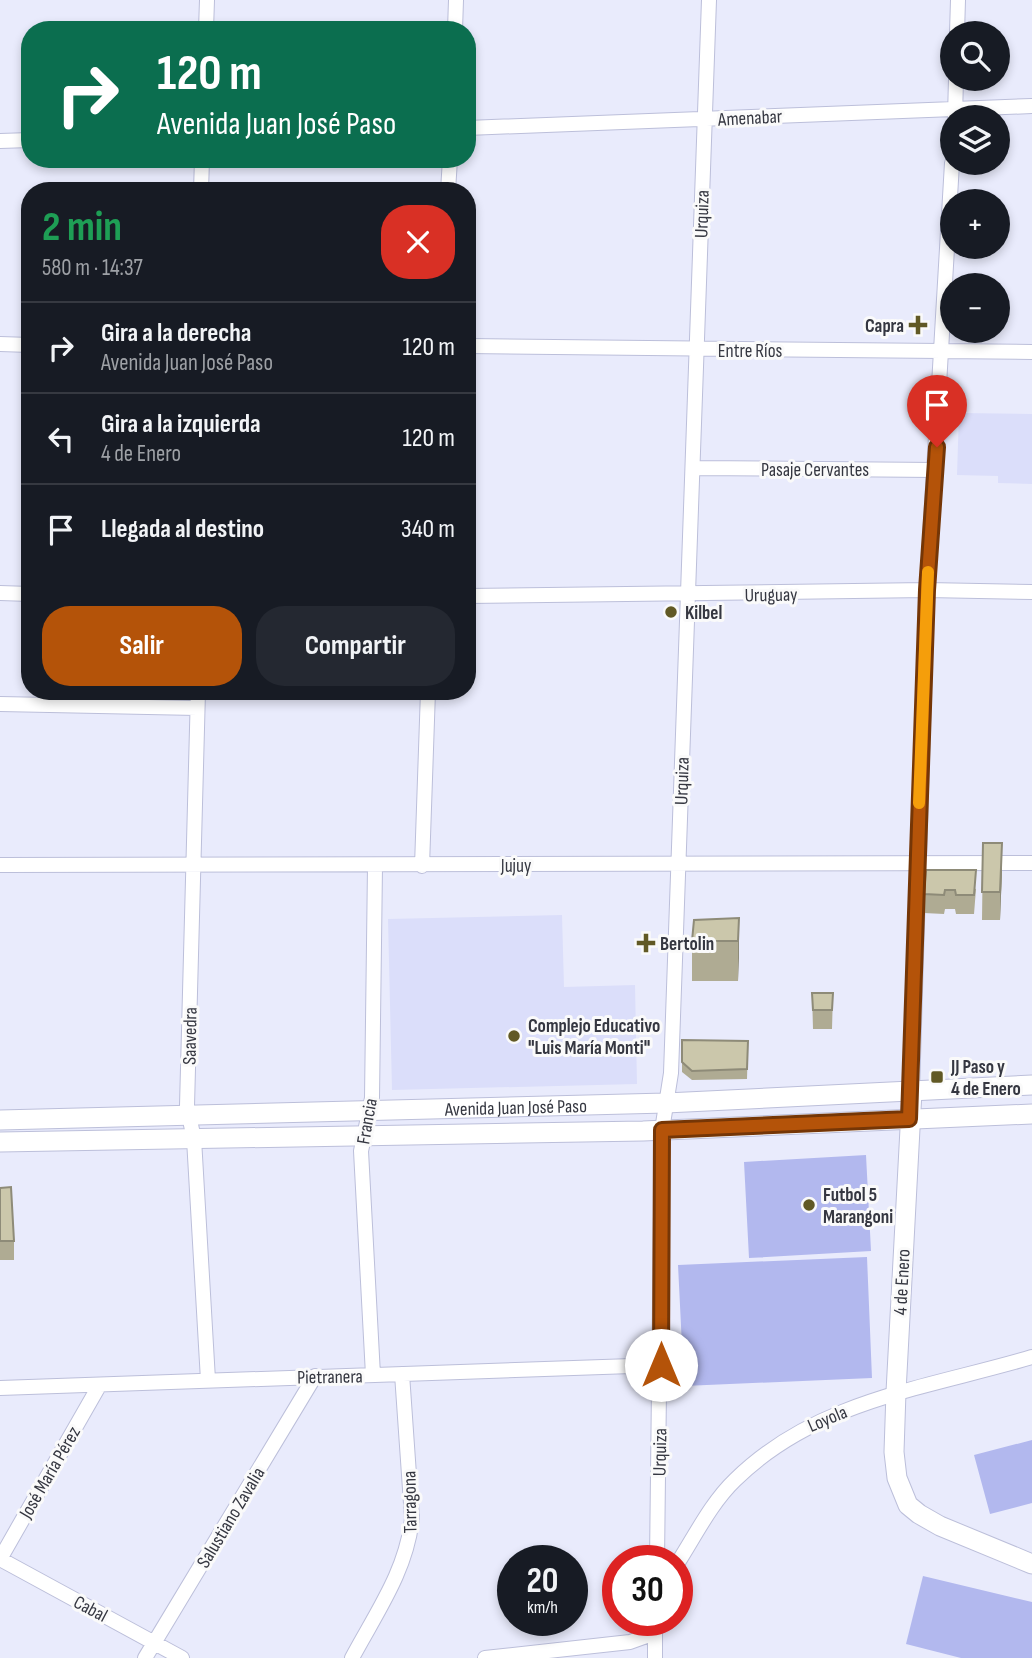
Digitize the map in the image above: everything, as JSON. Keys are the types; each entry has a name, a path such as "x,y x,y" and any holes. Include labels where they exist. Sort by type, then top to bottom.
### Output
{"main road":[{"name":"Avenida Juan José Paso","path":"0,1120 666,1103 1032,1085"},
{"name":"4 de Enero","path":"912,1091 894,1452 901,1493 908,1505 940,1526 1032,1564"},
{"name":"Avenida Juan José Paso","path":"0,1142 662,1130 1032,1114"}],"street":[{"path":"206,21 207,0"},
{"path":"455,21 456,0"},
{"name":"Urquiza","path":"657,1545 662,1130 671,1073 695,468 696,349 709,0"},
{"path":"957,21 958,0"},
{"name":"Amenabar","path":"1010,108 1032,106"},
{"name":"Amenabar","path":"476,128 940,113"},
{"path":"0,141 21,140"},
{"name":"4 de Enero","path":"912,1091 927,590 951,175"},
{"path":"0,344 21,345"},
{"name":"Entre Ríos","path":"476,346 1032,352"},
{"name":"Pasaje Cervantes","path":"695,468 936,470"},
{"name":"Uruguay","path":"476,596 927,590 1032,592"},
{"path":"0,593 21,594"},
{"name":"Saavedra","path":"197,700 189,1117 194,1139 208,1380"},
{"path":"422,866 428,700"},
{"path":"0,705 197,708"},
{"name":"Jujuy","path":"0,865 1032,863"},
{"name":"Francia","path":"373,1375 361,1151 372,1098 375,866"},
{"name":"Loyola","path":"689,1545 733,1482 756,1460 813,1422 896,1392 1032,1357"},
{"name":"Pietranera","path":"0,1388 661,1365"},
{"name":"Tarragona","path":"352,1658 403,1565 411,1535 402,1374"},
{"name":"Salustiano Zavalia","path":"145,1658 315,1376"},
{"name":"José María Pérez","path":"0,1559 99,1386"},
{"name":"Cabal","path":"0,1559 182,1658"},
{"path":"485,1658 630,1642 640,1636"},
{"path":"655,1636 655,1658"}],"shaded area":[{"path":"959,413 1032,414 1032,484 998,483 998,476 957,475"},
{"name":"Complejo Educativo \"Luis María Monti\"","path":"562,915 564,987 635,985 637,1084 392,1090 388,919"},
{"path":"866,1155 871,1251 749,1258 744,1162"},
{"path":"867,1257 872,1378 684,1386 678,1265"},
{"path":"1032,1440 1032,1503 990,1514 974,1455"},
{"path":"923,1576 1032,1602 1032,1658 961,1658 906,1644"}],"building":[{"path":"983,843 1002,843 1000,892 982,892"},
{"path":"926,870 976,870 974,895 956,895 955,890 945,890 944,895 924,894"},
{"path":"739,918 738,941 692,941 694,920"},
{"path":"812,993 833,993 832,1010 813,1010"},
{"path":"682,1040 748,1041 747,1069 692,1071 682,1062"},
{"path":"11,1187 14,1241 0,1241 0,1188"}],"slow traffic":[{"path":"919,803 928,572"}],"place":[{"name":"Capra","path":"918,325"},
{"name":"Kilbel","path":"671,612"},
{"name":"Bertolin","path":"646,943"},
{"name":"Complejo Educativo \"Luis María Monti\"","path":"514,1036"},
{"name":"JJ Paso y 4 de Enero","path":"937,1077"},
{"name":"Futbol 5 Marangoni","path":"809,1205"}],"route":[{"path":"661,1365 662,1130 909,1119 927,590 937,447"}]}
